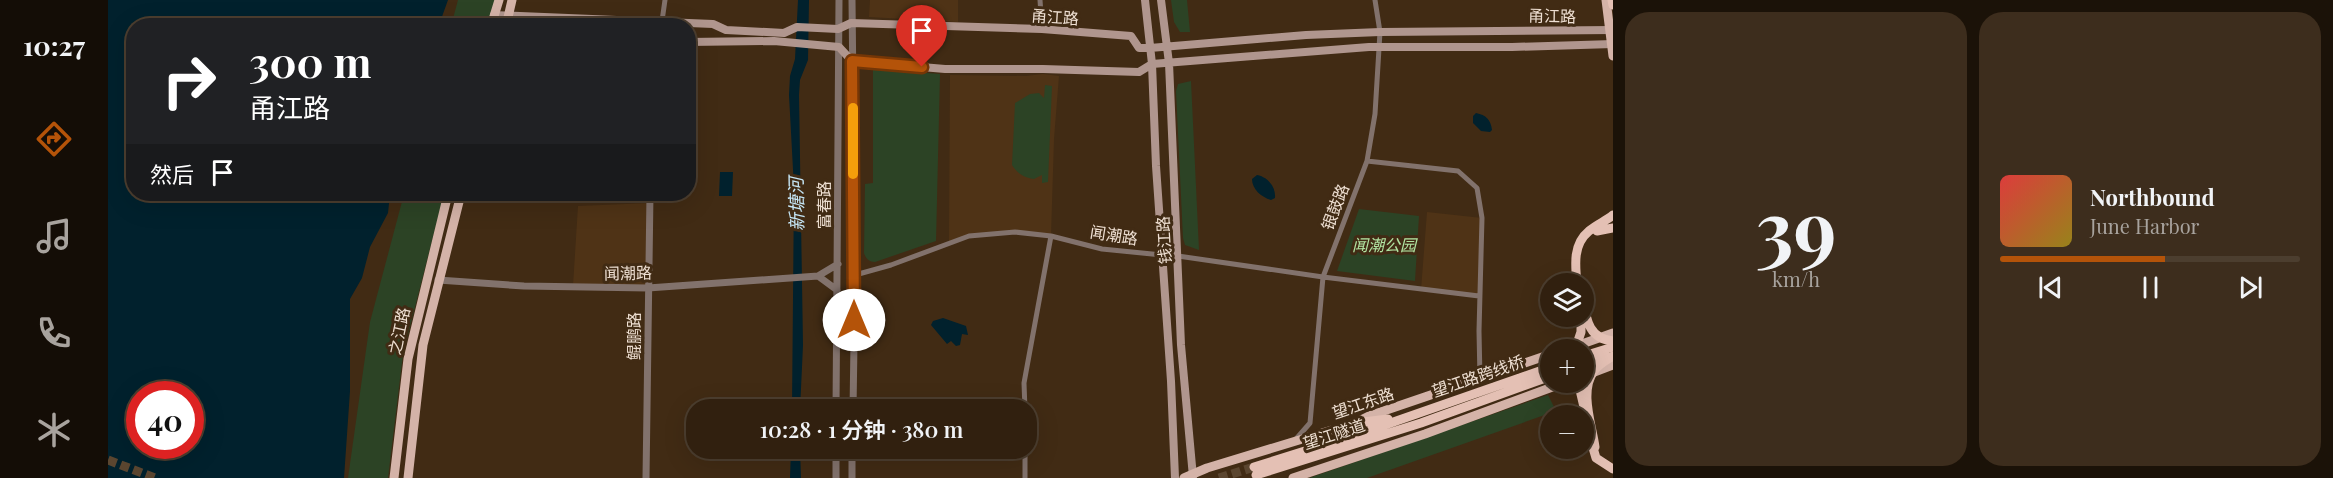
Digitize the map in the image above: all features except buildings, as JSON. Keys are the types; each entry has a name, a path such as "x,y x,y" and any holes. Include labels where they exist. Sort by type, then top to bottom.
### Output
{"highway":[{"path":"1612,0 1613,5"},
{"path":"1577,273 1576,255 1582,239 1588,231 1613,215"},
{"path":"1581,273 1580,255 1585,242 1597,231 1613,228"},
{"path":"1590,327 1605,340 1613,341"},
{"path":"1594,353 1613,347"},
{"path":"1594,362 1613,356"},
{"path":"1613,356 1594,370 1587,391 1595,447 1601,458 1613,467"},
{"name":"望江路跨线桥","path":"1412,415 1540,371"},
{"name":"望江路跨线桥","path":"1421,423 1540,380"},
{"path":"1580,393 1596,458 1613,467"},
{"path":"1355,423 1412,415"},
{"name":"望江隧道","path":"1412,415 1255,471 1421,423"}],"main road":[{"path":"493,18 499,0"},
{"path":"507,18 512,0"},
{"name":"钱江路","path":"1145,0 1152,64 1175,478"},
{"name":"钱江路","path":"1161,0 1169,63 1181,345 1190,477"},
{"path":"1606,0 1613,56"},
{"name":"甬江路","path":"494,15 585,18"},
{"name":"甬江路","path":"696,23 713,24 726,30 784,33 797,27 838,29 852,23 1042,29 1131,36 1139,48 1380,32 1517,29 1611,30"},
{"path":"696,42 794,42 812,46 839,47 852,61"},
{"name":"甬江路","path":"852,61 945,69 1139,72 1152,64 1380,46 1612,44"},
{"name":"之江路","path":"394,478 408,359 446,201"},
{"name":"之江路","path":"408,478 423,345 459,201"},
{"path":"1594,340 1613,333"},
{"name":"望江东路","path":"1190,477 1207,468 1355,423 1369,416 1540,358"},
{"path":"1594,373 1613,366"},
{"path":"1293,478 1311,475 1540,392"}],"street":[{"path":"662,18 665,0"},
{"name":"富春路","path":"836,399 839,0"},
{"name":"富春路","path":"852,0 855,276 853,399"},
{"path":"1040,0 1042,29"},
{"name":"银鼓路","path":"1310,423 1323,277 1367,161 1375,114 1380,32 1375,0"},
{"path":"1367,161 1458,171 1477,188 1482,218 1479,296 1480,379"},
{"name":"鲲鹏路","path":"646,478 650,201"},
{"name":"闻潮路","path":"855,276 969,236 1015,232 1051,236 1102,249 1162,255"},
{"path":"1025,399 1024,383 1051,236"},
{"path":"1178,256 1479,296"},
{"name":"闻潮路","path":"438,280 524,286 648,288 818,276 837,264"},
{"path":"818,276 837,290"},
{"path":"1293,442 1310,423 1325,432"},
{"path":"836,459 836,478"},
{"path":"852,459 852,478"},
{"path":"1025,459 1025,478"}],"shaded area":[{"path":"870,0 958,0 958,22 869,17"},
{"path":"1043,74 1059,76 1054,139 1051,236 1015,232 969,236 949,243 950,75 1026,76"},
{"path":"650,203 648,288 573,286 578,206"},
{"path":"1427,212 1482,218 1479,296 1421,290"}],"green space":[{"path":"458,0 497,0 492,18 453,18"},
{"path":"1171,0 1187,0 1190,32 1180,32 1174,22"},
{"path":"873,69 940,74 936,241 875,262 868,260 864,253 865,184 873,183"},
{"path":"1191,81 1199,250 1185,245 1183,238 1176,91 1178,84"},
{"path":"1045,85 1052,86 1048,182 1042,183 1042,175 1034,179 1027,177 1019,173 1012,165 1015,103 1030,94 1039,93 1044,98"},
{"path":"402,201 442,201 403,354 388,478 348,478 370,322"},
{"name":"闻潮公园","path":"1359,209 1419,216 1415,281 1337,271"},
{"path":"1548,395 1553,405 1540,405 1540,417 1367,478 1309,478"}],"water":[{"path":"108,0 448,0 442,18 126,18 126,201 389,201 388,213 370,247 362,278 350,299 350,391 344,478 108,478"},
{"name":"新塘河","path":"798,0 809,0 808,60 800,80 799,95 803,345 801,399 792,399 794,188 789,95 790,76 795,59"},
{"path":"1476,113 1483,115 1489,121 1492,130 1490,132 1481,131 1473,123 1473,116"},
{"path":"720,172 733,172 732,196 719,196"},
{"path":"1257,175 1270,183 1275,198 1267,199 1255,189 1252,179"},
{"path":"943,318 966,326 968,335 962,334 960,345 956,346 951,341 947,344 931,325 933,321"},
{"path":"791,459 800,459 801,478 790,478"}],"tunnel":[{"path":"108,460 155,478"},
{"path":"1219,478 1254,467"}],"slow traffic":[{"path":"853,108 853,174"}],"route":[{"path":"854,320 852,61 922,67"}]}
